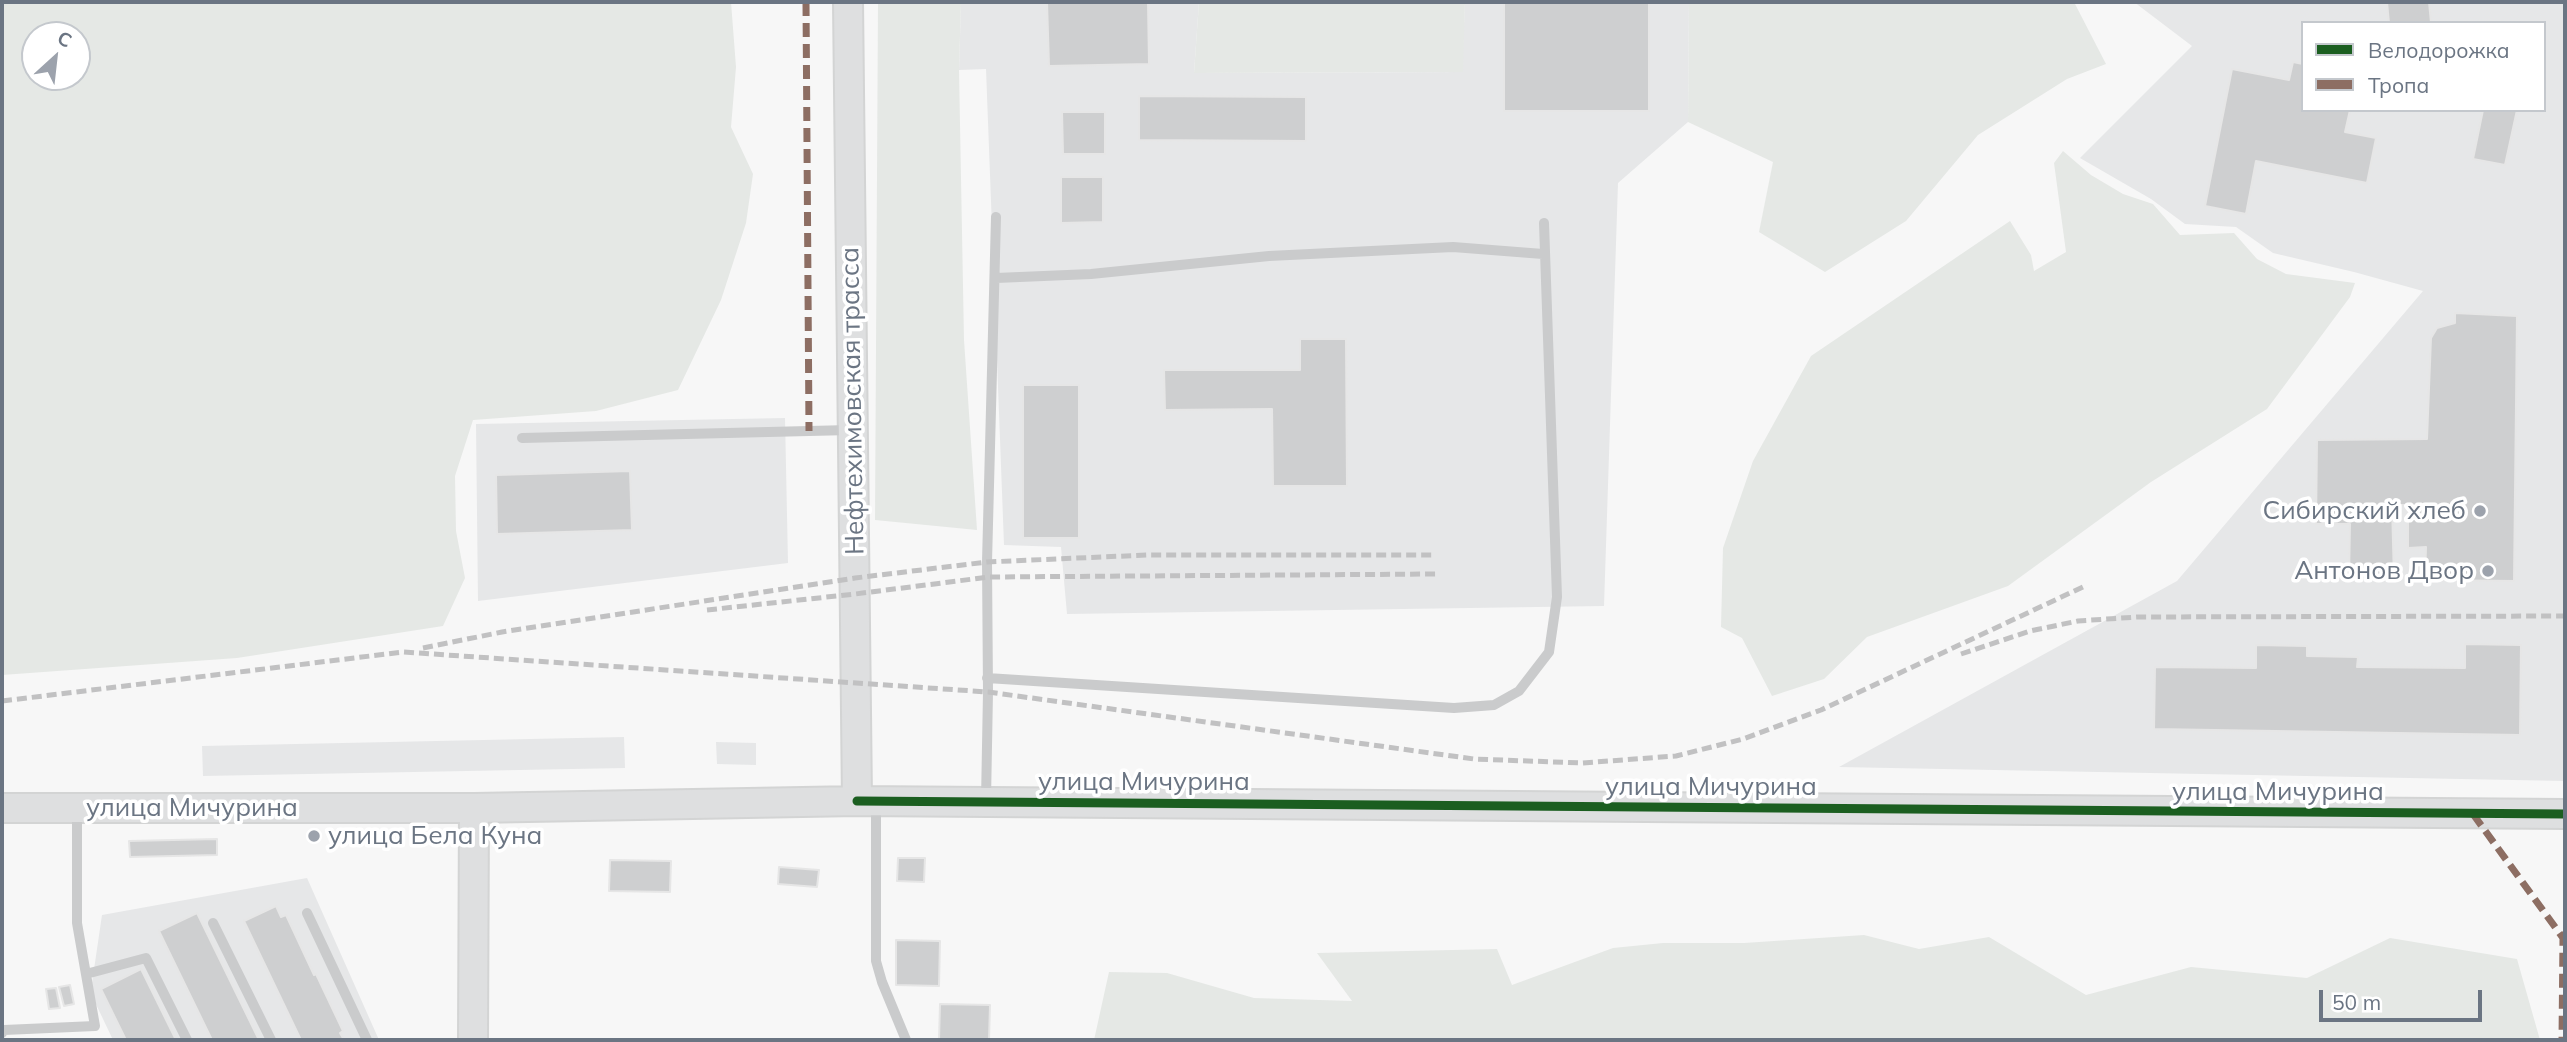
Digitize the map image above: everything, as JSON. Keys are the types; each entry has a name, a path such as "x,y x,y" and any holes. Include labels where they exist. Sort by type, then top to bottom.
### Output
{"main road":[{"name":"Нефтехимовская трасса","path":"848,2 854,430 867,801"},
{"name":"улица Мичурина","path":"2,808 474,808 867,801 2565,814"},
{"path":"472,1040 474,808"}],"lane":[{"path":"986,802 987,562 996,217"},
{"path":"987,678 1454,708 1494,705 1520,691 1549,652 1557,597 1544,223"},
{"path":"996,278 1091,274 1269,256 1453,247 1543,254"},
{"path":"522,439 854,430"},
{"path":"867,801 876,961 906,1040"},
{"path":"2,1033 5,1030 95,1026 77,923 77,808"},
{"path":"307,913 367,1040"},
{"path":"214,923 271,1040"},
{"path":"86,974 146,958 187,1040"}],"shaded area":[{"path":"2,2 731,2 736,67 731,127 753,174 746,223 721,300 678,390 596,411 473,420 455,476 456,531 465,578 443,626 237,658 2,675"},
{"path":"878,2 961,2 959,70 964,340 977,530 875,520"},
{"path":"961,2 1199,2 1194,73 1462,72 1465,2 1689,2 1688,122 1618,183 1604,606 1067,614 1061,547 1004,545 986,69 959,70"},
{"path":"1199,2 1465,2 1463,72 1194,73"},
{"path":"1689,2 2074,2 2106,64 2067,79 1978,135 1906,221 1825,272 1759,232 1773,162 1688,122"},
{"path":"2134,2 2565,2 2565,781 1839,767 2177,581 2423,291 2273,253 2236,227 2185,224 2151,199 2080,158 2192,46"},
{"path":"2063,151 2091,175 2123,194 2153,204 2180,235 2234,233 2257,259 2286,274 2355,283 2350,297 2267,409 2151,482 2008,586 1867,637 1824,679 1772,696 1742,638 1721,627 1723,548 1753,461 1811,356 2010,221 2031,255 2034,271 2066,252 2054,163"},
{"path":"785,418 788,563 478,601 476,424"},
{"path":"624,737 625,768 203,776 202,746"},
{"path":"716,742 756,743 756,765 717,764"},
{"path":"307,878 379,1040 113,1040 94,1000 92,983 102,915"},
{"path":"1864,935 1919,949 1989,937 2086,995 2191,967 2307,978 2390,938 2517,959 2540,1040 1094,1040 1109,972 1167,973 1254,998 1352,1001 1317,953 1497,949 1512,985 1613,948 1663,943 1744,943"}],"building":[{"path":"1047,2 1148,2 1149,64 1049,66"},
{"path":"1504,2 1649,2 1649,111 1504,111"},
{"path":"2387,2 2429,2 2431,21 2389,21"},
{"path":"2293,62 2301,64 2301,112 2350,112 2345,132 2376,138 2367,183 2256,161 2246,214 2205,206 2232,69 2289,80"},
{"path":"1139,96 1306,97 1306,141 1139,140"},
{"path":"1062,112 1105,112 1105,154 1063,154"},
{"path":"2483,112 2517,112 2505,165 2473,159"},
{"path":"1061,177 1103,177 1103,222 1061,223"},
{"path":"2455,313 2517,316 2514,581 2425,580 2426,547 2408,548 2408,505 2392,505 2394,580 2349,579 2350,524 2316,524 2317,440 2427,439 2431,338 2437,328 2455,323"},
{"path":"1300,339 1346,339 1347,486 1273,486 1272,409 1165,410 1164,370 1300,370"},
{"path":"1023,385 1079,385 1079,538 1023,538"},
{"path":"630,471 632,530 497,534 496,475"},
{"path":"2465,644 2521,645 2520,735 2154,729 2155,667 2256,668 2256,645 2307,646 2307,656 2358,657 2357,667 2465,668"},
{"path":"217,839 217,855 130,857 129,841"},
{"path":"898,858 925,858 924,882 897,881"},
{"path":"610,860 671,861 670,892 609,891"},
{"path":"779,867 819,870 817,887 778,884"},
{"path":"276,906 281,917 286,915 314,975 316,974 343,1031 340,1033 344,1040 301,1040 244,921"},
{"path":"197,913 259,1040 212,1040 159,931"},
{"path":"896,940 940,941 939,986 896,985"},
{"path":"141,969 176,1040 126,1040 101,989"},
{"path":"70,985 74,1004 64,1006 59,987"},
{"path":"56,988 60,1008 49,1009 46,989"},
{"path":"940,1004 990,1005 989,1040 939,1040"}],"railway":[{"path":"423,648 502,632 855,578 987,562 1147,555 1435,555"},
{"path":"707,610 989,577 1437,574"},
{"path":"2,701 403,652 988,692 1474,759 1582,763 1676,756 1743,739 1821,710 2087,585"},
{"path":"1961,654 2030,631 2078,621 2137,617 2565,616"}],"marked path":[{"path":"806,2 809,431"},
{"path":"2473,814 2563,938 2562,1040"}],"cycle path":[{"path":"857,801 2565,814"}],"place":[{"name":"Сибирский хлеб","path":"2480,511"},
{"name":"Антонов Двор","path":"2488,571"},
{"name":"улица Бела Куна","path":"314,836"}]}
